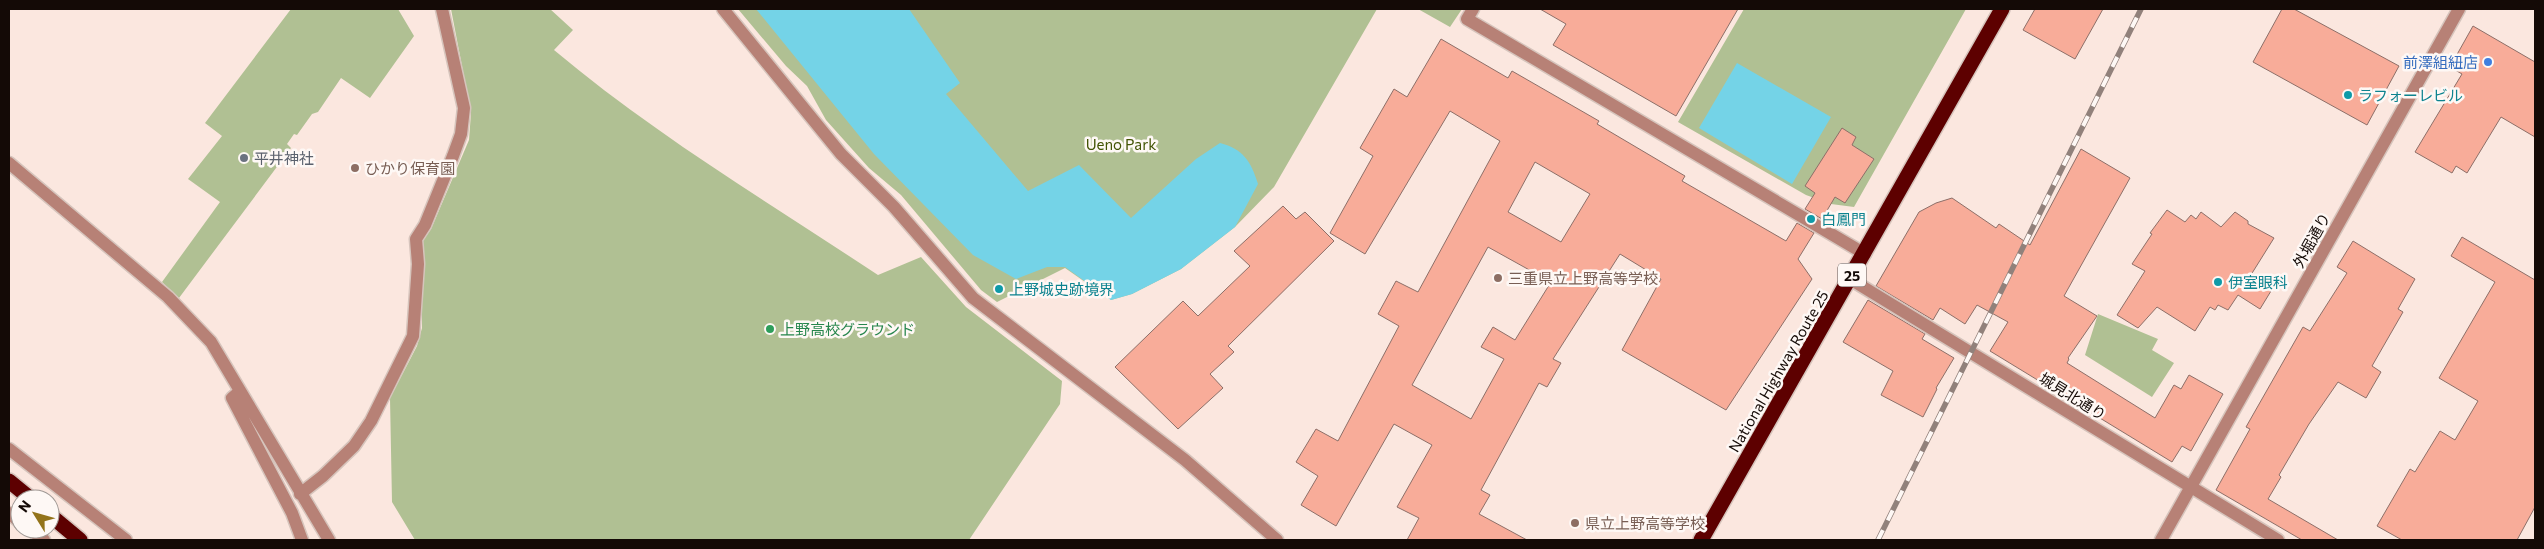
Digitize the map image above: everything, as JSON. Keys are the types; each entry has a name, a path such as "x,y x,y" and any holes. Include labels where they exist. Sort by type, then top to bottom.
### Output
{"highway":[{"name":"National Highway Route 25","path":"1701,540 1865,254 2002,9"},
{"path":"9,481 19,489"},
{"path":"60,523 80,540"}],"street":[{"path":"300,494 323,476 354,446 371,421 412,336 418,264 416,239 425,225 453,156 461,134 464,108 442,9"},
{"path":"723,9 841,154 894,207 973,298 1185,460 1277,540"},
{"path":"1473,9 1467,18 1865,254"},
{"name":"外堀通り","path":"2162,540 2460,9"},
{"path":"9,163 168,297 211,342 239,392 329,540"},
{"name":"城見北通り","path":"1850,279 2191,489 2278,540"},
{"path":"239,392 232,398 292,513 302,540"},
{"path":"9,449 126,540"}],"green space":[{"name":"平井神社","path":"291,9 398,9 414,36 370,98 341,78 318,112 312,114 297,135 294,134 287,144 291,148 179,298 162,282 220,202 188,179 222,136 205,123"},
{"name":"上野高校グラウンド","path":"451,9 550,9 573,30 554,50 631,110 713,167 878,275 921,257 966,307 1062,381 1060,404 969,540 415,540 392,502 390,398 417,346 422,328 422,242 431,229 469,140 471,113"},
{"name":"Ueno Park","path":"738,9 1377,9 1274,187 1235,227 1181,269 1132,294 1111,300 1065,268 997,302 981,290 901,195 869,168 826,120 807,86 786,66"},
{"path":"1418,9 1462,9 1450,27"},
{"path":"1744,9 1966,9 1854,207 1831,204 1806,195 1678,122"},
{"path":"2098,314 2158,339 2152,350 2174,363 2152,397 2085,355"}],"water":[{"path":"756,9 909,9 960,83 946,94 1028,191 1079,165 1131,218 1196,159 1220,143 1235,149 1245,157 1258,184 1235,227 1181,269 1132,294 1111,300 1065,267 1047,267 1016,279 973,255 874,154"},
{"path":"1737,63 1831,117 1792,184 1699,128"}],"building":[{"path":"1540,9 1738,9 1676,116 1553,45 1566,24"},
{"path":"2035,9 2103,9 2075,59 2023,30"},
{"name":"ラフォーレビル","path":"2282,9 2294,9 2399,66 2367,125 2253,62"},
{"path":"2473,26 2535,62 2535,137 2501,117 2467,173 2456,166 2452,173 2415,152 2462,74 2450,67"},
{"path":"1441,39 1508,78 1512,71 1599,121 1597,124 1685,176 1682,181 1786,241 1797,223 1814,233 1798,259 1812,279 1726,410 1622,350 1661,279 1620,254 1553,359 1561,363 1547,387 1539,383 1481,490 1490,495 1479,514 1527,540 1407,540 1419,518 1397,507 1432,445 1394,424 1336,526 1301,505 1318,476 1296,462 1316,429 1338,441 1399,326 1378,314 1396,281 1418,292 1500,141 1450,111 1365,254 1330,233 1373,156 1360,148 1394,89 1407,97","holes":["1535,162 1590,194 1561,242 1508,212","1488,247 1551,282 1515,340 1493,327 1481,347 1504,359 1471,419 1412,385"]},
{"path":"1842,128 1856,137 1852,145 1874,159 1845,203 1835,197 1822,219 1805,209 1815,193 1805,186"},
{"path":"2081,149 2130,178 2064,296 2097,316 2068,358 2067,363 2155,418 2174,385 2181,389 2189,375 2223,394 2191,451 2182,446 2172,462 1990,351 2008,322 1977,305 1965,324 1940,308 1933,320 1876,286 1919,212 1936,203 1952,198 1996,228 1999,224 2030,245"},
{"path":"1283,206 1296,219 1305,212 1334,241 1228,346 1234,352 1210,374 1223,388 1178,429 1115,367 1183,301 1198,316 1250,266 1234,251"},
{"path":"2167,210 2185,222 2191,215 2196,219 2201,212 2221,227 2235,212 2248,221 2248,224 2274,238 2249,278 2271,291 2260,309 2238,295 2228,310 2218,305 2215,310 2210,307 2195,331 2157,307 2138,328 2117,315 2145,271 2132,264 2152,234 2150,233"},
{"path":"2462,237 2535,280 2535,507 2517,540 2402,540 2377,526 2410,469 2415,472 2440,431 2455,440 2478,401 2439,378 2495,282 2451,256"},
{"path":"2353,241 2415,279 2398,309 2403,312 2372,366 2381,372 2366,398 2338,382 2309,424 2279,475 2281,477 2268,499 2338,540 2302,540 2216,490 2250,429 2246,427 2303,327 2310,331 2347,273 2337,267"},
{"path":"1868,300 1925,334 1922,339 1954,358 1936,388 1923,417 1881,395 1893,371 1843,342"}],"railway":[{"path":"1878,540 2141,9"}],"place":[{"name":"前澤組紐店","path":"2488,62"},
{"name":"ラフォーレビル","path":"2348,95"},
{"name":"平井神社","path":"244,158"},
{"name":"ひかり保育園","path":"355,168"},
{"name":"白鳳門","path":"1811,219"},
{"name":"三重県立上野高等学校","path":"1498,278"},
{"name":"伊室眼科","path":"2218,282"},
{"name":"上野城史跡境界","path":"999,289"},
{"name":"上野高校グラウンド","path":"770,329"},
{"name":"県立上野高等学校","path":"1575,523"}]}
